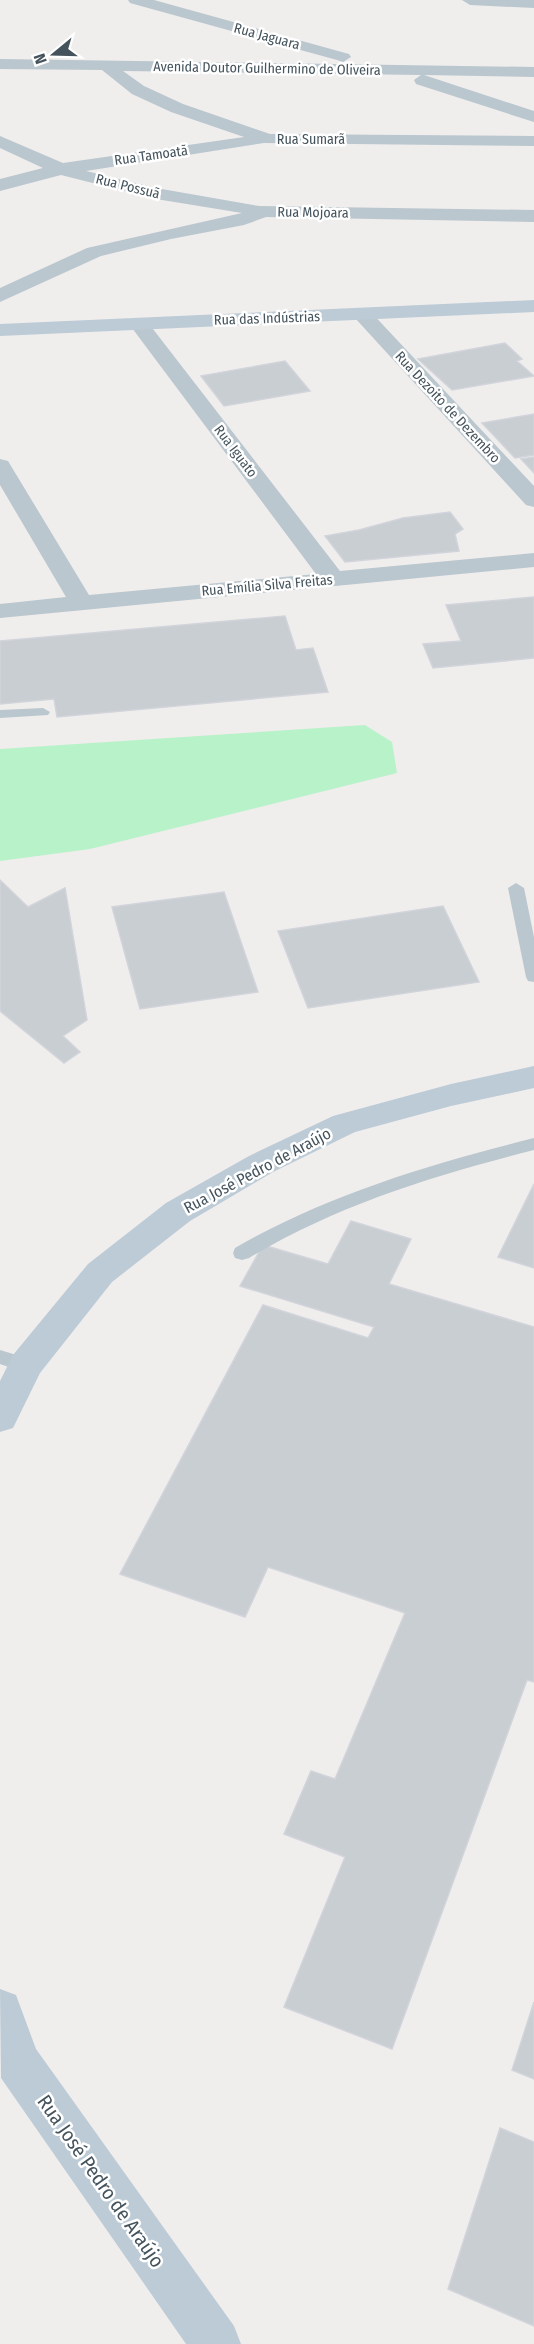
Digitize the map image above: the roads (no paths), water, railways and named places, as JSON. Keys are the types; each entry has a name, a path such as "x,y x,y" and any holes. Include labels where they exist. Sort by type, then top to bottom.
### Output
{"street":[{"name":"Rua Jaguara","path":"136,0 390,70 534,117"},
{"path":"470,0 534,3"},
{"name":"Avenida Doutor Guilhermino de Oliveira","path":"0,56 534,62"},
{"name":"Avenida Doutor Guilhermino de Oliveira","path":"0,64 534,72"},
{"name":"Rua Sumarã","path":"105,65 138,90 177,108 268,139 534,141"},
{"name":"Rua Tamoatã","path":"0,185 62,169 268,139"},
{"name":"Rua Possuã","path":"0,141 62,169 129,188 263,211"},
{"name":"Rua Mojoara","path":"0,296 94,252 171,233 244,219 263,211 534,216"},
{"name":"Rua das Indústrias","path":"0,330 534,306"},
{"name":"Rua Dezoito de Dezembro","path":"362,314 534,500"},
{"name":"Rua Iguato","path":"139,324 333,579"},
{"path":"0,466 82,603"},
{"name":"Rua Emília Silva Freitas","path":"0,611 534,560"},
{"name":"Rua José Pedro de Araújo","path":"0,1418 13,1361 100,1272 178,1212 261,1164 344,1124 451,1095 534,1077"},
{"name":"Rua José Pedro de Araújo","path":"0,2011 18,2061 216,2344"}],"lane":[{"path":"0,714 43,712"},
{"path":"516,888 534,977"},
{"path":"242,1253 293,1224 385,1187 454,1164 534,1144"}]}
